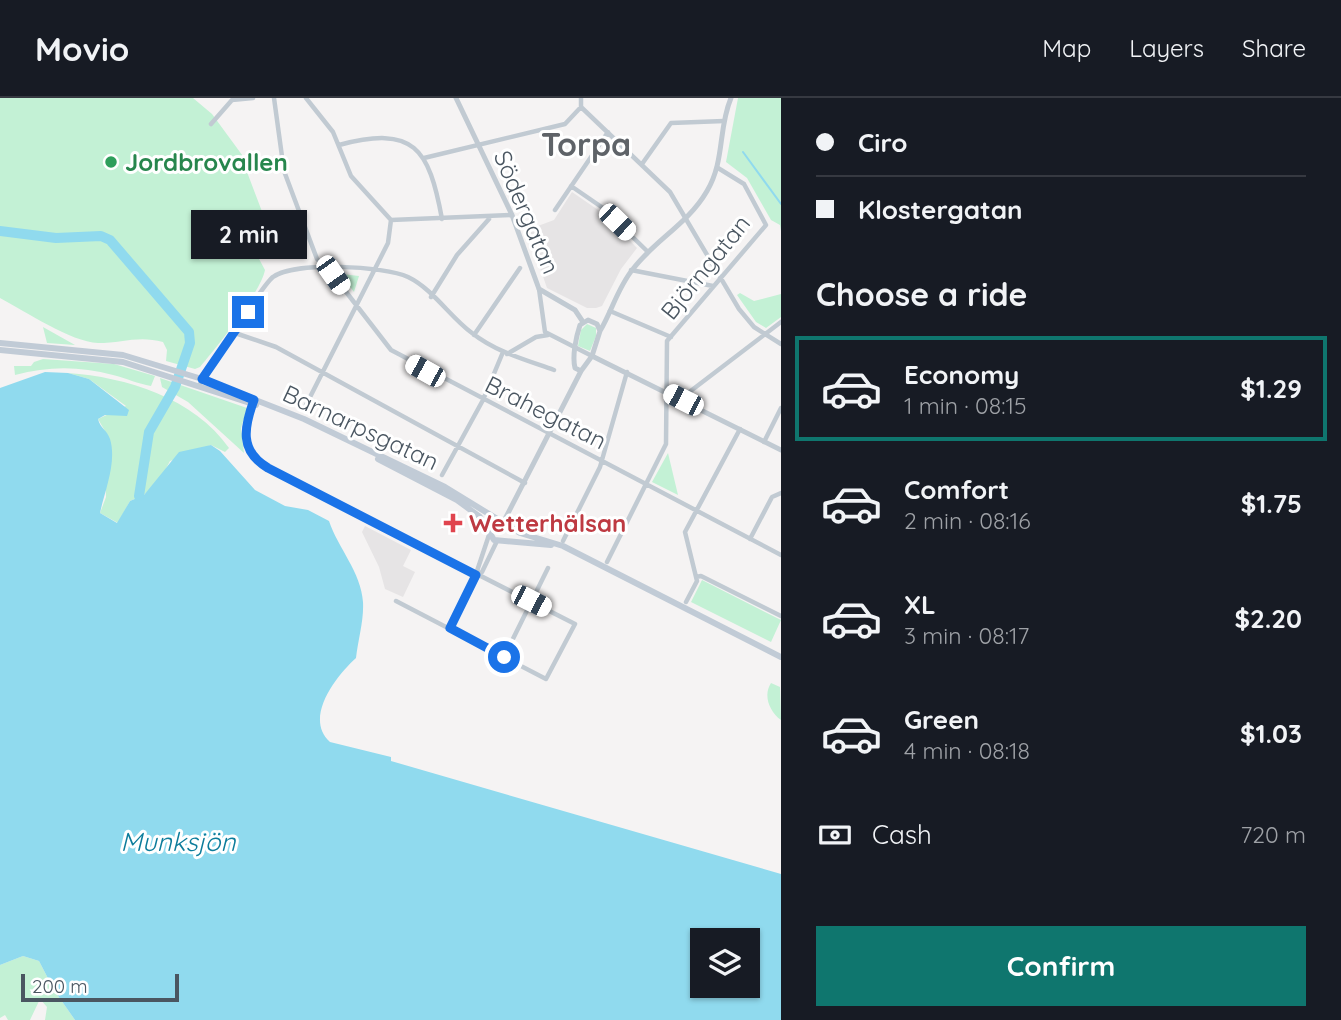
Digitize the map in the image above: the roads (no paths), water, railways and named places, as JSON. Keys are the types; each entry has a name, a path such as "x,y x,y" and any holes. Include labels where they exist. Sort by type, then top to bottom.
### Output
{"main road":[{"path":"0,344 91,349 123,355 171,373"},
{"path":"0,352 123,362 171,373"},
{"name":"Barnarpsgatan","path":"171,373 304,419 382,456 520,533 563,544 780,653"},
{"name":"Barnarpsgatan","path":"254,402 293,417 436,488 480,517 488,527"},
{"path":"494,520 504,523 507,536 498,540 489,535 488,527 494,520"},
{"name":"Barnarpsgatan","path":"498,540 563,544"}],"street":[{"path":"211,124 232,100 253,98"},
{"name":"Brahegatan","path":"274,98 284,171 317,260 391,350 781,555"},
{"path":"306,98 329,124 351,176 391,220 489,219 512,215"},
{"name":"Södergatan","path":"456,98 512,215 539,289 575,310 583,322"},
{"path":"424,158 565,124 581,107 581,98"},
{"path":"504,523 581,371 592,356 600,331 631,270 648,252 687,220 708,190 718,168 724,121 731,98"},
{"path":"581,107 670,191 739,309 765,336 781,344"},
{"path":"642,164 671,123 724,121"},
{"path":"555,210 608,132"},
{"path":"340,145 398,138 414,146 424,158 442,219"},
{"name":"Björngatan","path":"607,562 666,444 667,341 766,225 744,184 718,168"},
{"path":"571,186 603,208 648,252"},
{"path":"431,296 457,255 489,219"},
{"path":"305,407 388,243 391,220"},
{"path":"201,383 274,276 289,270 324,267 406,276 474,335 505,353 554,370"},
{"path":"474,335 520,268"},
{"path":"631,270 713,286"},
{"path":"539,289 541,321 549,335 781,450"},
{"path":"610,311 671,337"},
{"path":"573,388 573,363 578,329 583,322 597,324 606,320"},
{"path":"683,400 688,393 781,322"},
{"path":"597,324 600,331"},
{"path":"235,333 276,347 525,483"},
{"path":"442,475 505,353 536,337 549,335"},
{"path":"573,363 581,371"},
{"path":"563,544 602,459 628,372"},
{"path":"254,402 245,436 251,453 259,463 575,624 547,679 396,601"},
{"path":"764,442 781,408"},
{"path":"686,602 696,577 685,532 740,429"},
{"path":"750,539 772,497 781,493"},
{"path":"450,628 476,575 489,535"},
{"path":"476,575 482,572 498,540"},
{"path":"504,657 548,568"},
{"path":"696,577 701,576 781,616"}],"water":[{"name":"Munksjön","path":"45,372 68,373 89,379 129,410 127,416 105,415 98,419 110,439 112,448 110,476 100,513 117,523 130,501 144,495 179,452 211,445 220,451 255,490 285,506 308,510 329,521 354,570 363,602 356,658 332,686 321,709 323,732 330,742 391,757 391,761 781,874 781,1020 75,1020 54,990 39,961 23,956 0,965 0,388"}],"waterway":[{"path":"743,152 781,204"},
{"path":"0,231 56,238 101,236 110,240 189,332 190,343 175,387 149,432 139,496"}],"place":[{"name":"Jordbrovallen","path":"111,162"},
{"name":"Wetterhälsan","path":"453,523"}],"district":[{"name":"Torpa","path":"586,144"}]}
